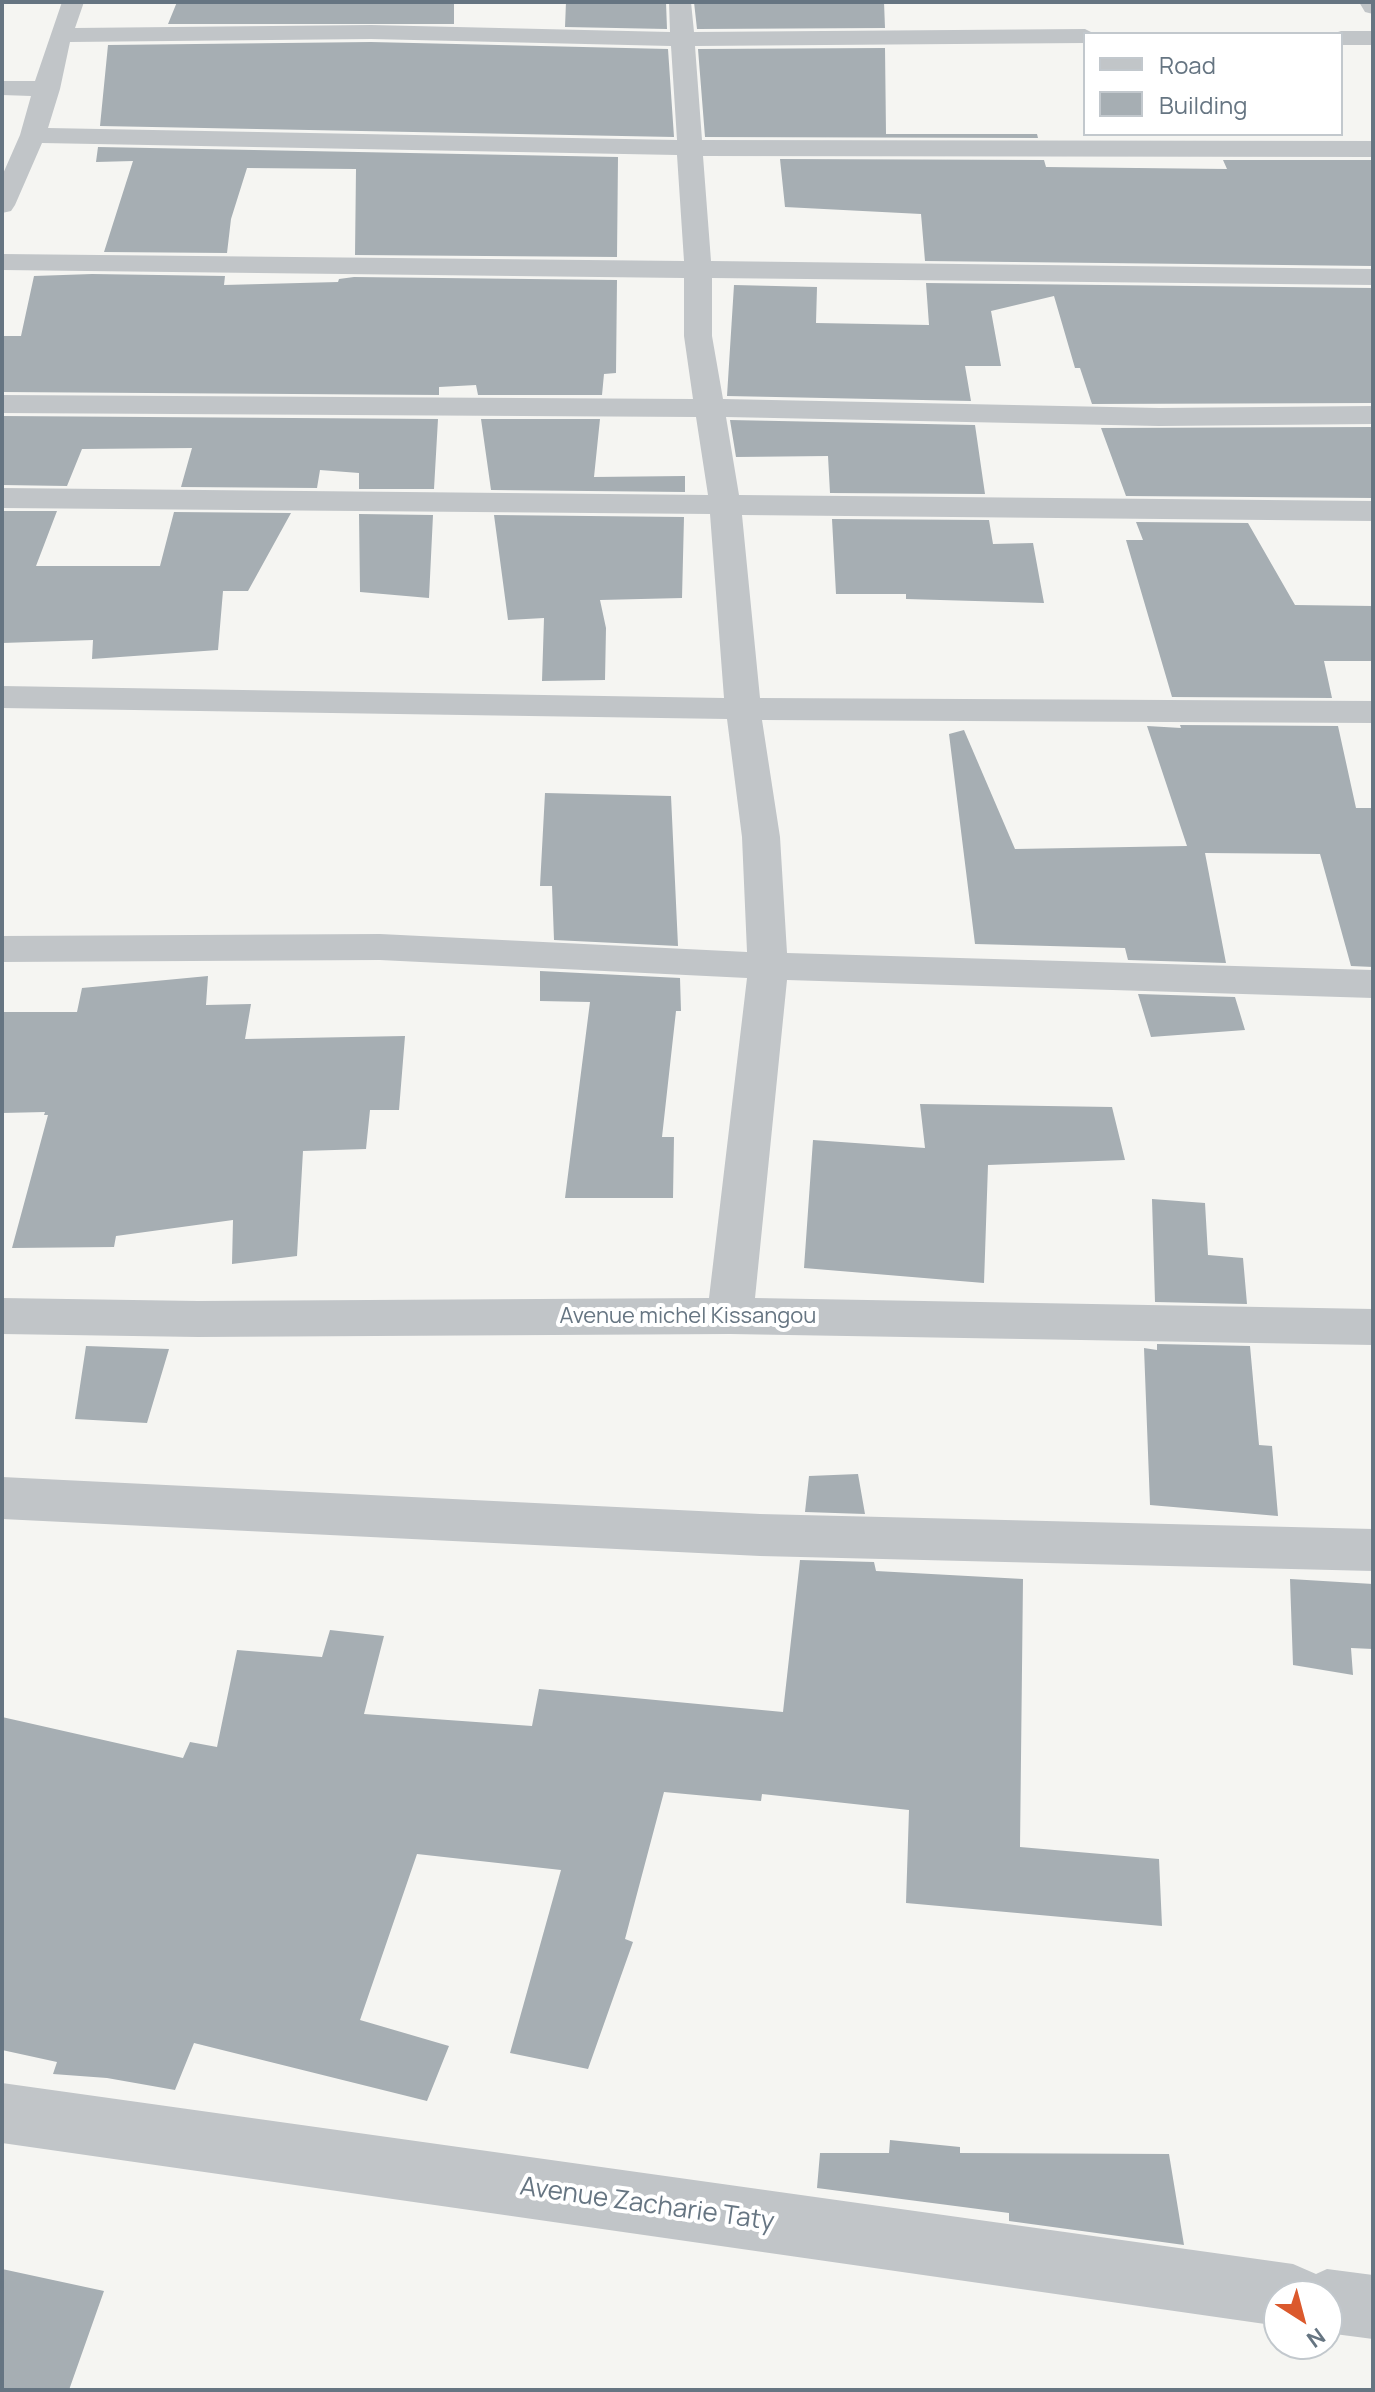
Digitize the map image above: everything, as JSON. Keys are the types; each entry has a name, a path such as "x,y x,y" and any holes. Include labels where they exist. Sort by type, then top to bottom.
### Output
{"street":[{"path":"2,205 33,135 48,89 60,35 73,2"},
{"path":"680,2 698,271 698,336 725,505 743,709 761,837 768,966 730,1316"},
{"path":"1370,2 1373,7"},
{"path":"60,35 371,32 683,39 1083,36"},
{"path":"1343,38 1373,38"},
{"path":"2,88 48,89"},
{"path":"33,135 689,148 1373,149"},
{"path":"2,262 1373,277"},
{"path":"2,404 710,408 1159,417 1373,415"},
{"path":"2,498 1373,511"},
{"path":"2,697 743,709 1373,712"},
{"path":"2,949 380,947 768,966 1373,984"},
{"name":"Avenue michel Kissangou","path":"2,1316 213,1319 730,1316 1373,1327"},
{"path":"2,1498 760,1535 1373,1550"},
{"name":"Avenue Zacharie Taty","path":"2,2113 1263,2292"},
{"path":"1343,2303 1373,2307"}],"building":[{"path":"177,2 454,2 454,24 168,24"},
{"path":"566,2 666,2 667,29 565,27"},
{"path":"694,2 884,2 885,28 697,29"},
{"path":"371,42 668,49 674,137 100,126 108,45"},
{"path":"885,48 886,134 1037,134 1038,138 705,137 698,49"},
{"path":"98,147 618,157 617,257 355,255 356,169 247,168 231,219 227,253 104,252 133,161 96,162"},
{"path":"780,159 1044,160 1046,167 1227,169 1223,160 1373,160 1373,266 925,261 921,214 785,207"},
{"path":"34,276 225,276 224,285 338,282 339,279 354,277 617,280 616,373 604,374 602,395 478,395 476,385 439,387 439,395 2,392 2,336 21,336"},
{"path":"926,283 1373,288 1373,403 1092,404 1080,368 1075,368 1054,296 991,311 1001,366 965,366 971,401 727,396 734,285 817,287 816,323 929,325"},
{"path":"2,416 438,419 434,489 359,489 359,473 320,470 317,488 181,487 192,448 82,449 67,486 2,485"},
{"path":"481,419 600,419 594,477 685,476 685,492 491,490"},
{"path":"730,420 975,425 985,494 830,493 828,456 736,457"},
{"path":"1373,427 1373,498 1126,496 1101,428"},
{"path":"2,511 57,511 36,566 160,566 174,512 291,513 248,591 223,591 218,650 92,659 93,640 2,643"},
{"path":"359,514 433,515 429,598 360,592"},
{"path":"494,515 684,517 682,598 600,600 606,628 605,680 542,681 544,618 508,620"},
{"path":"832,519 989,520 993,544 1033,543 1044,603 906,599 906,594 836,594"},
{"path":"1136,522 1248,523 1295,605 1373,606 1373,661 1324,661 1332,698 1172,697 1126,540 1143,540"},
{"path":"1180,725 1338,726 1356,808 1373,808 1373,967 1351,966 1320,854 1205,853 1226,963 1128,960 1125,948 975,944 949,734 964,730 1015,849 1187,846 1147,726 1181,728"},
{"path":"545,793 671,796 678,946 554,940 552,886 540,886"},
{"path":"540,971 680,978 681,1011 676,1011 662,1137 674,1137 673,1198 565,1198 590,1002 540,1001"},
{"path":"208,976 206,1005 251,1004 245,1039 405,1036 399,1110 370,1110 366,1149 303,1151 297,1256 232,1264 233,1220 116,1236 114,1247 12,1248 48,1115 44,1115 45,1112 2,1113 2,1012 77,1012 82,988"},
{"path":"1138,994 1235,997 1245,1030 1151,1037"},
{"path":"920,1104 1112,1107 1125,1160 988,1165 984,1283 804,1268 813,1140 925,1148"},
{"path":"1152,1199 1205,1203 1208,1255 1243,1258 1247,1304 1155,1302"},
{"path":"1157,1344 1250,1346 1259,1445 1272,1446 1278,1516 1150,1505 1144,1348 1157,1350"},
{"path":"86,1346 169,1349 147,1423 75,1419"},
{"path":"858,1474 865,1514 805,1512 809,1476"},
{"path":"800,1560 874,1562 876,1571 1023,1579 1020,1847 1159,1859 1162,1926 906,1903 909,1810 762,1794 761,1801 664,1792 625,1939 633,1942 588,2069 510,2053 561,1870 417,1854 360,2020 449,2046 427,2101 194,2043 175,2090 107,2078 53,2074 57,2062 2,2050 2,1717 183,1758 190,1742 217,1747 237,1650 322,1657 330,1630 384,1636 364,1714 532,1726 539,1689 783,1712"},
{"path":"1290,1579 1373,1584 1373,1649 1351,1648 1353,1675 1293,1665"},
{"path":"890,2140 960,2147 960,2153 1169,2154 1184,2245 1009,2221 1009,2213 817,2188 820,2153 889,2153"},
{"path":"2,2269 104,2291 69,2390 2,2390"}]}
